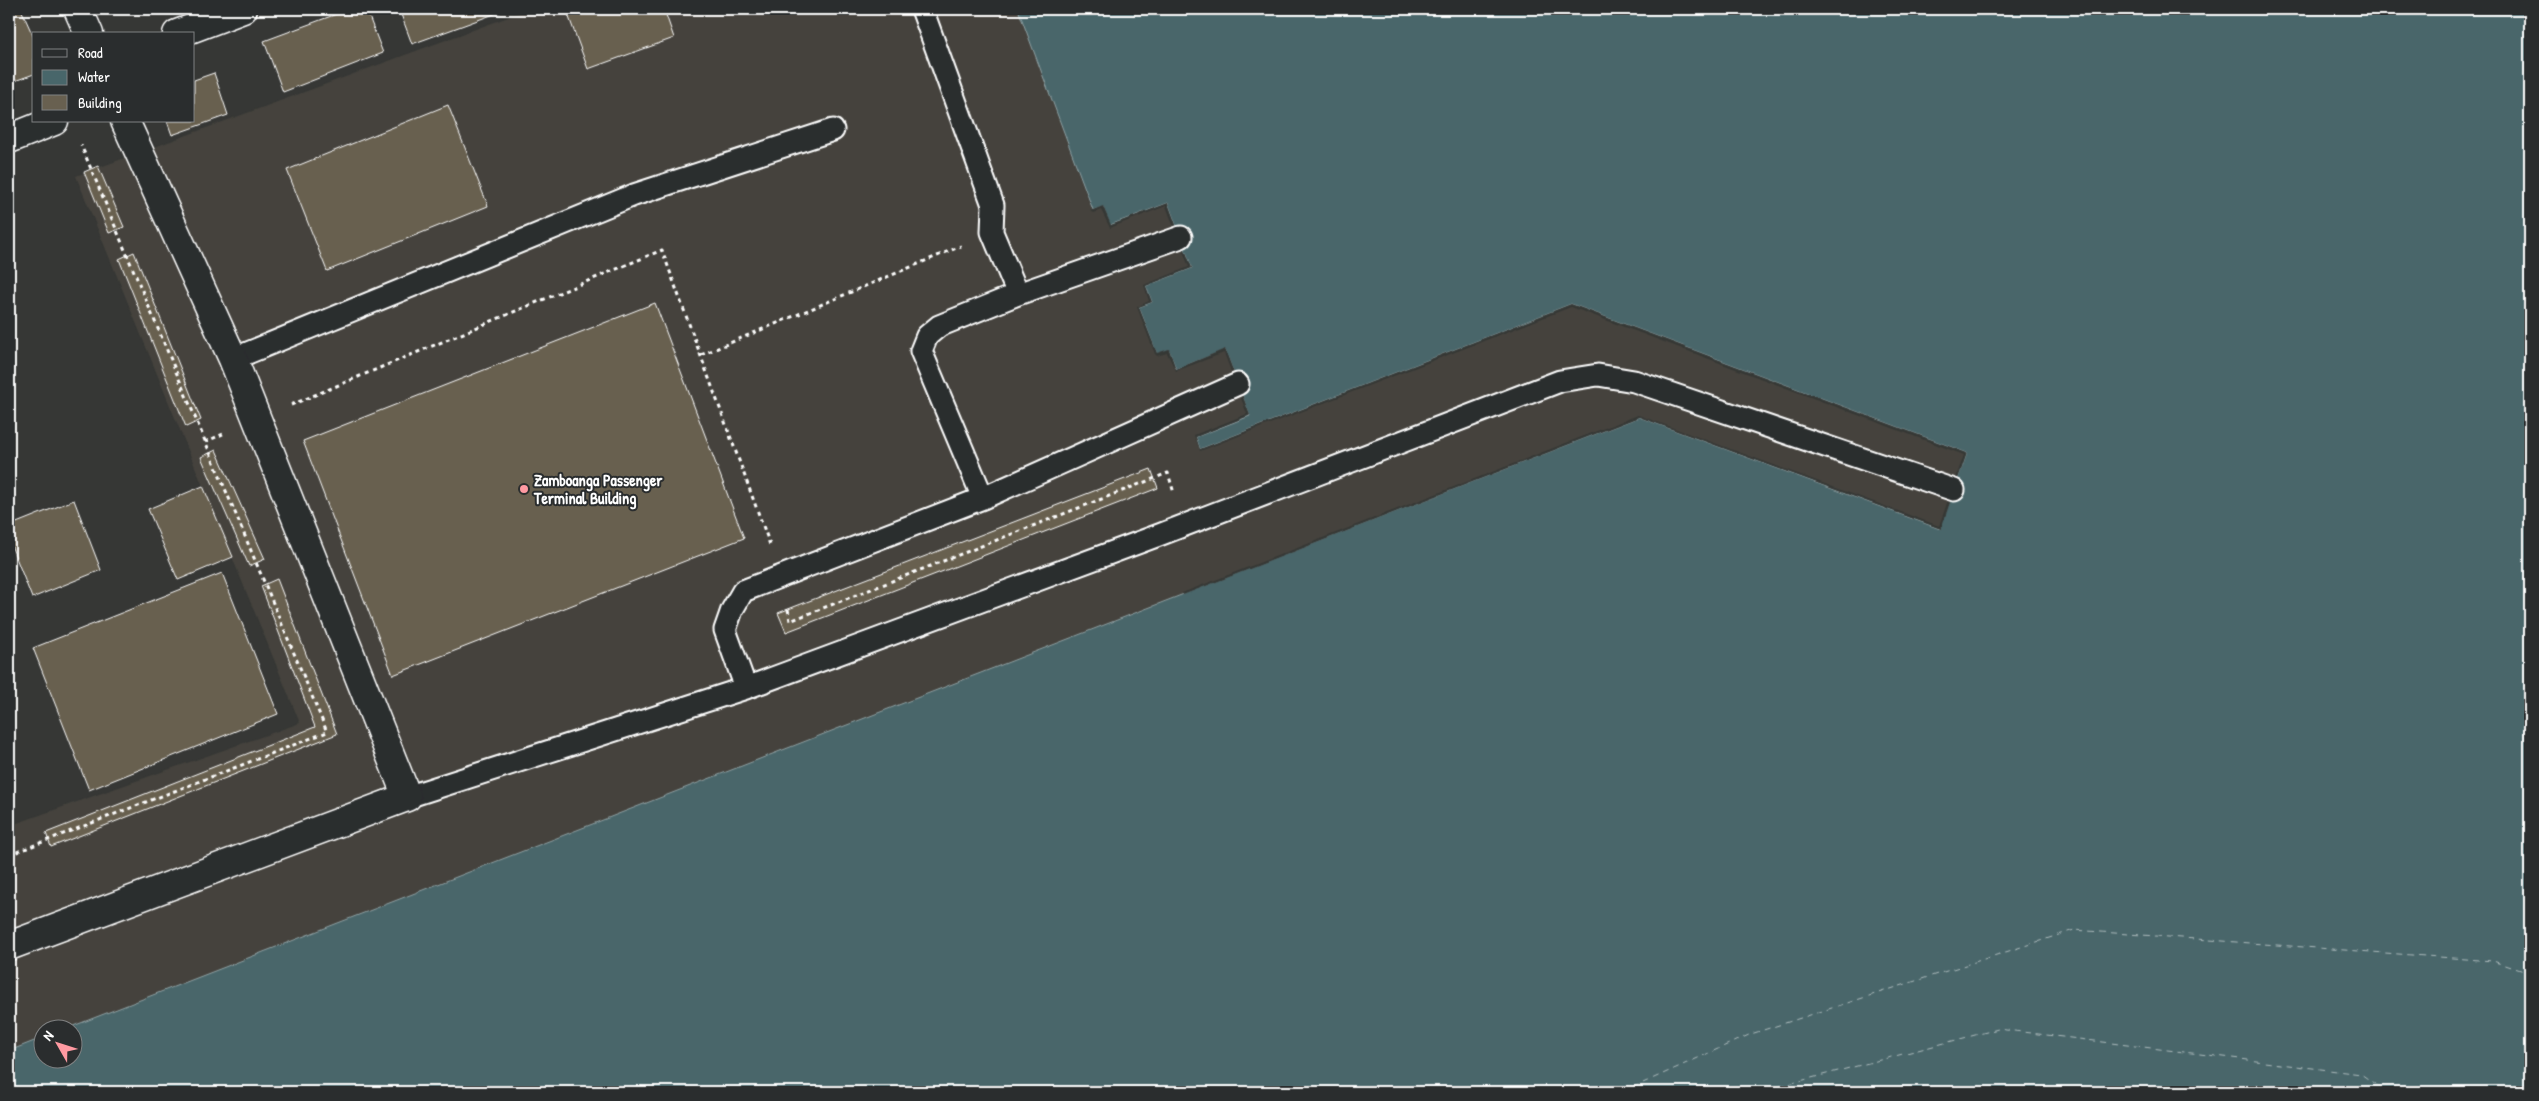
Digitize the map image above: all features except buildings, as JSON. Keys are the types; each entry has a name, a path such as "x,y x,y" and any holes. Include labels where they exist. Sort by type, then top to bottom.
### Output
{"street":[{"path":"78,9 88,32"},
{"path":"182,32 242,9"},
{"path":"9,138 51,122"},
{"path":"9,946 406,797 233,359 125,122"}],"lane":[{"path":"922,9 993,205 992,232 1018,294"},
{"path":"233,359 634,195 833,130"},
{"path":"983,498 921,350 927,336 939,326 1018,294 1180,237"},
{"path":"406,797 746,688 1184,525 1560,381 1598,375 1634,381 1954,490"},
{"path":"746,688 725,630 732,610 743,591 782,578 928,518 983,498 1238,384"}],"path":[{"path":"9,856 327,732 79,140"},
{"path":"701,356 992,232"},
{"path":"205,442 662,250 782,578 790,621 1168,474 1184,525"}],"shaded area":[{"path":"530,9 1018,9 1092,210 1103,206 1111,225 1168,203 1192,268 1152,302 1157,353 1169,349 1225,349 1250,415 1196,437 1200,449 1571,304 1967,453 1941,529 1639,417 82,1023 82,1018 32,1018 32,1042 9,1051 9,826 300,723 76,176"}],"water":[{"path":"1018,9 2530,9 2530,1092 9,1092 9,1051 32,1042 32,1068 82,1068 82,1023 1639,417 1940,529 1967,453 1571,304 1200,449 1196,437 1250,416 1225,350 1176,369 1169,350 1157,354 1139,307 1152,302 1146,286 1192,268 1168,203 1110,225 1103,207 1093,210"}],"pier":[{"path":"1168,203 1192,268 1146,286 1152,302 1139,307 1157,353 1169,349 1176,369 1225,349 1250,415 1196,437 1200,449 1571,304 1967,453 1941,529 1639,417 1183,595 1182,593 1638,415 1939,526 1964,455 1571,307 1200,451 1194,435 1247,414 1224,353 1176,371 1167,353 1157,356 1155,354 1137,307 1149,301 1144,285 1189,267 1166,206 1110,228 1101,210 1093,213 1090,211 1103,206 1111,225"}],"ferry route":[{"path":"1623,1092 1751,1034 2074,930 2493,961 2530,973"},
{"path":"1758,1092 1998,1029 2361,1074 2386,1092"}],"place":[{"name":"Zamboanga Passenger Terminal Building","path":"524,489"}]}
